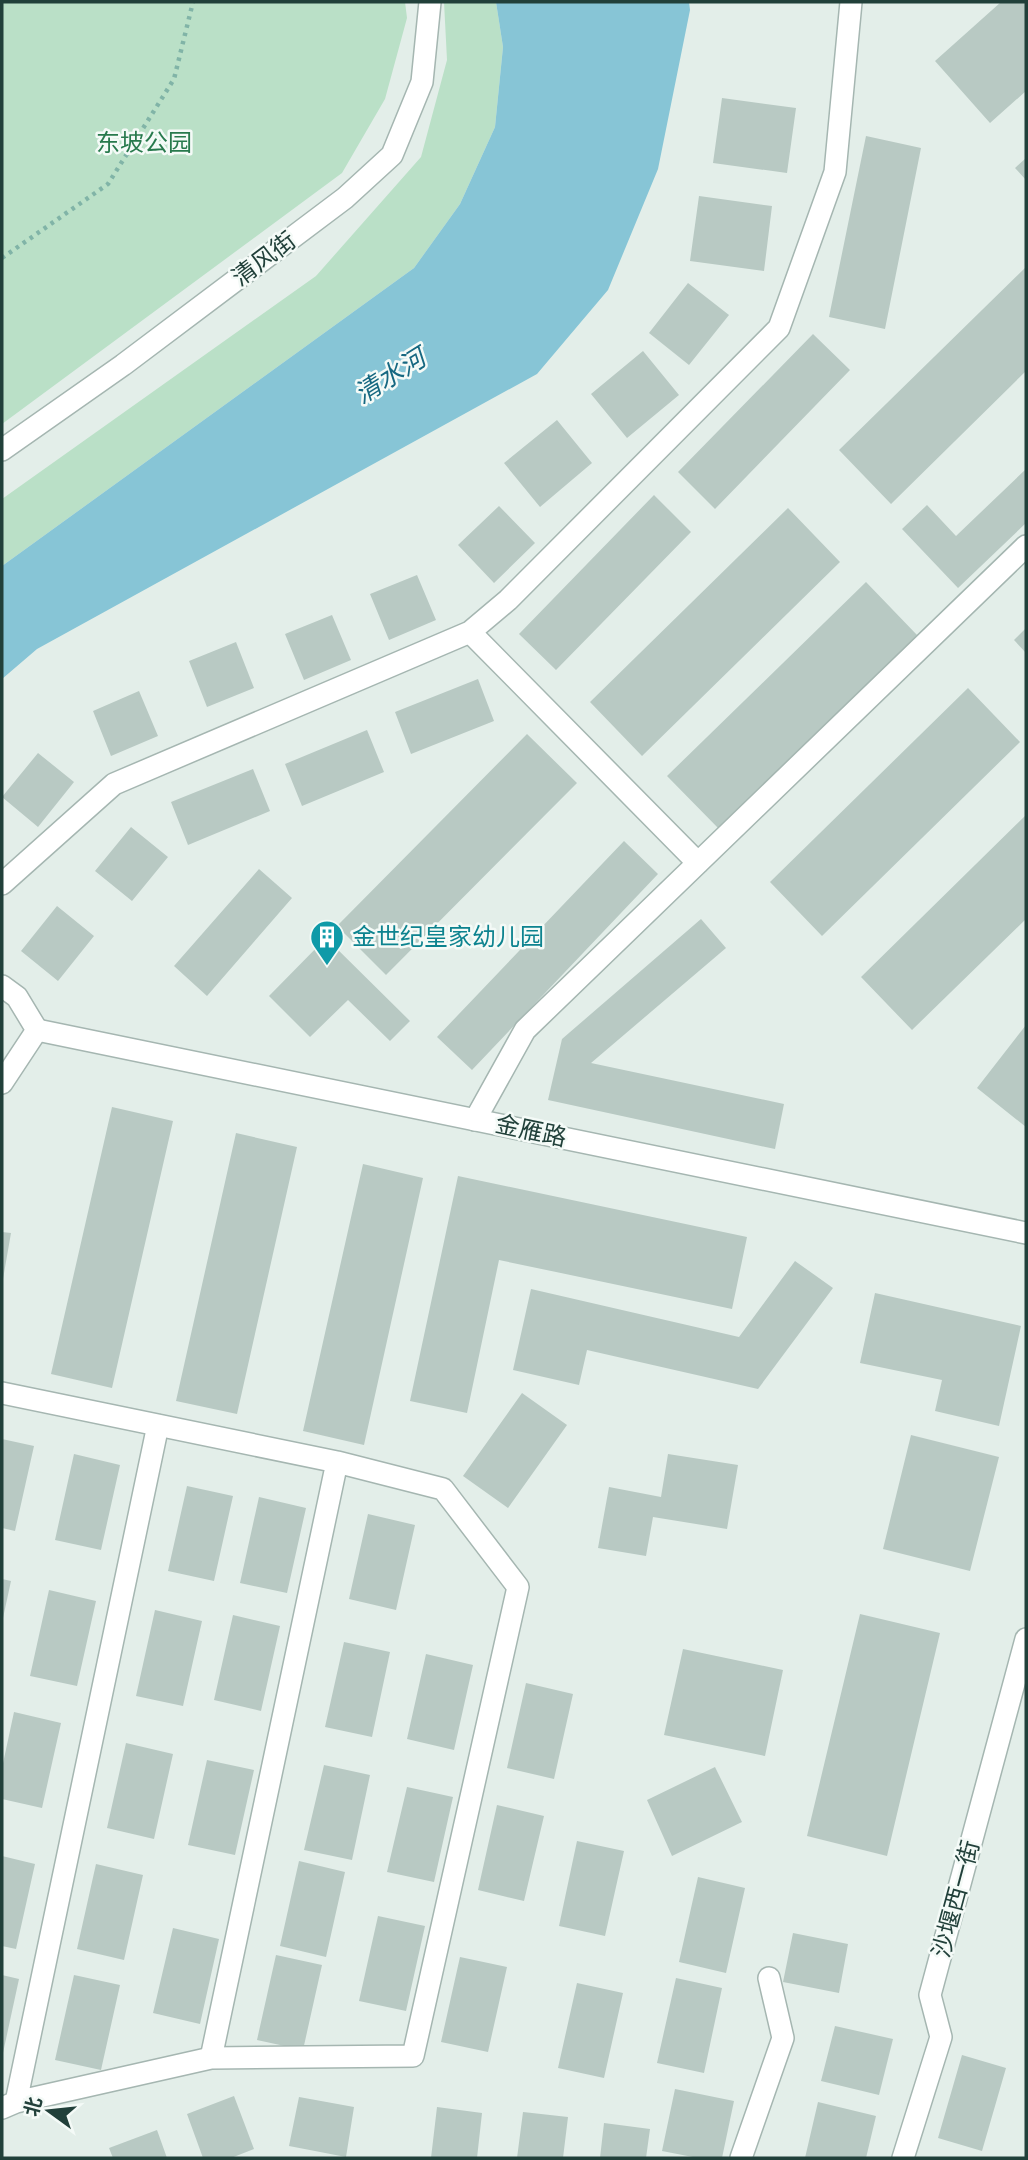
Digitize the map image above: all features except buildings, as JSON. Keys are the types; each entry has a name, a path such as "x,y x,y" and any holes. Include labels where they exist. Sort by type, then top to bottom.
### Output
{"street":[{"name":"清风街","path":"2,450 123,365 312,223 345,198 392,155 422,82 430,2"},
{"path":"2,884 114,784 470,632 508,600 779,328 835,172 851,2"},
{"path":"475,1120 525,1030 1026,546"},
{"path":"470,632 698,863"},
{"path":"2,986 17,998 37,1030 2,1083"},
{"name":"金雁路","path":"37,1030 1026,1233"},
{"path":"2,1393 158,1425 337,1462 443,1489 518,1587 413,2056 211,2058 9,2105 158,1425"},
{"path":"211,2058 337,1462"},
{"name":"沙堰西一街","path":"903,2158 941,2038 930,1994 1026,1639"},
{"path":"741,2158 783,2038 769,1979"}],"path":[{"path":"2,258 108,184 174,79 193,2"}],"green space":[{"name":"东坡公园","path":"2,2 405,2 407,18 385,99 342,173 2,424"},
{"path":"444,2 496,2 503,47 495,127 460,204 414,268 2,566 2,499 316,276 421,157 447,60"}],"water":[{"name":"清水河","path":"496,2 689,2 690,10 658,169 608,290 537,374 37,649 2,679 2,566 414,268 460,204 495,127 503,47"}],"place":[{"name":"金世纪皇家幼儿园","path":"327,967"}]}
